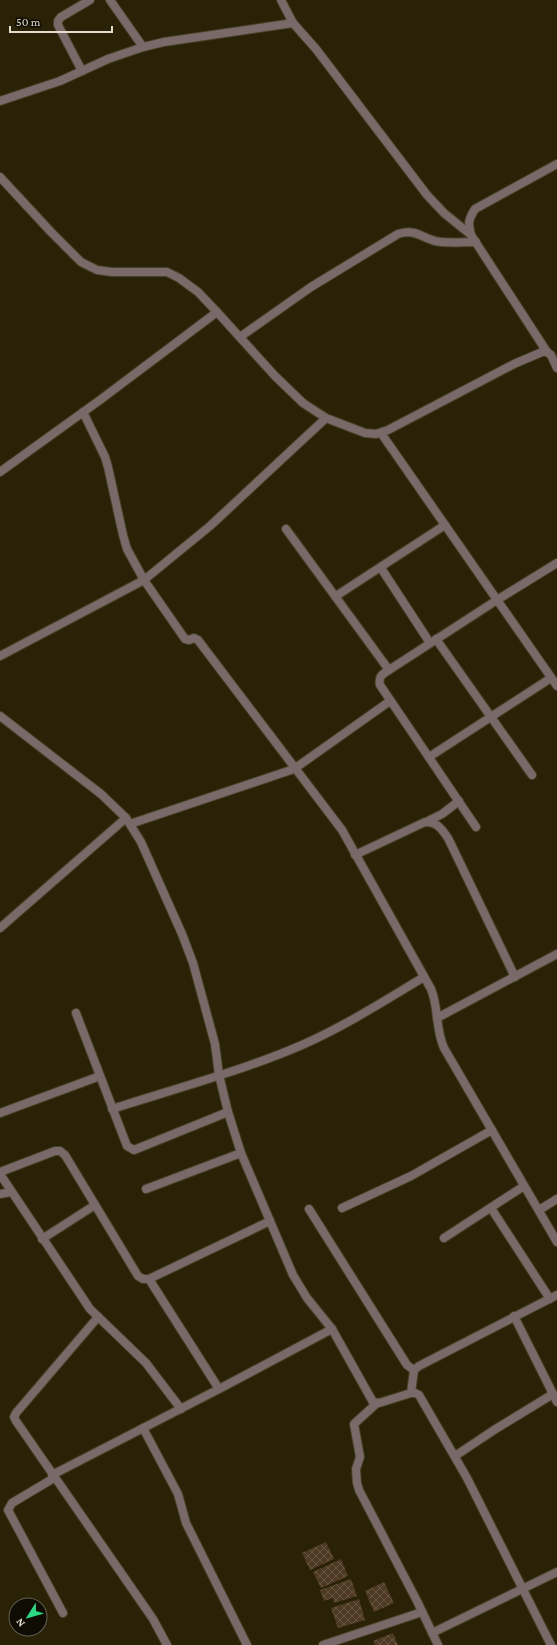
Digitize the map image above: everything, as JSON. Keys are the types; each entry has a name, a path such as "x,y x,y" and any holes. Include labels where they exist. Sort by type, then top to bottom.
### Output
{"street":[{"path":"82,71 58,25 58,21 61,17 90,0"},
{"path":"110,0 143,47"},
{"path":"281,0 293,23 316,49 427,195 444,213 473,239"},
{"path":"0,101 60,81 108,59 143,47 164,42 293,23"},
{"path":"556,362 473,239 468,225 470,216 475,209 557,164"},
{"path":"0,177 64,247 88,267 112,272 167,272 179,278 198,292 289,391 303,403 326,418 365,433 381,433 514,364 542,352 548,352"},
{"path":"240,337 311,287 398,234 414,232 439,242 473,239"},
{"path":"0,472 217,312"},
{"path":"83,412 105,457 127,549 144,580 185,639 189,640 194,638 198,640 294,769 342,830 424,977 434,998 438,1033 444,1048 557,1242"},
{"path":"0,656 144,580 210,526 326,418"},
{"path":"381,433 557,686"},
{"path":"336,596 445,525"},
{"path":"286,529 390,670"},
{"path":"476,827 390,701 380,685 380,676 557,563"},
{"path":"381,568 532,775"},
{"path":"429,757 551,678"},
{"path":"0,928 128,821 294,769 390,701"},
{"path":"0,716 101,794 128,821 148,856 193,963 215,1044 219,1075 228,1112 241,1153 270,1222 302,1291 332,1329 371,1399 376,1403"},
{"path":"355,855 442,814 459,801"},
{"path":"425,822 432,822 439,826 448,838 515,977"},
{"path":"436,1018 557,954"},
{"path":"112,1109 219,1075 300,1045 334,1030 424,977"},
{"path":"76,1013 127,1146 133,1150 228,1112"},
{"path":"0,1112 100,1076"},
{"path":"342,1208 411,1176 492,1130"},
{"path":"181,1409 146,1363 98,1317 84,1301 11,1192 0,1173 60,1150 65,1155 138,1276 143,1280 149,1279 270,1222"},
{"path":"146,1190 241,1153"},
{"path":"444,1238 524,1186"},
{"path":"0,1194 11,1192"},
{"path":"539,1210 557,1199"},
{"path":"42,1239 95,1205"},
{"path":"309,1208 407,1365 414,1370"},
{"path":"411,1393 414,1370 419,1366 514,1316 554,1297 491,1208"},
{"path":"149,1279 219,1389"},
{"path":"514,1316 557,1402"},
{"path":"98,1317 16,1412 14,1417 53,1476 153,1618 167,1645"},
{"path":"63,1613 8,1510 12,1503 53,1476 332,1329"},
{"path":"438,1645 359,1490 357,1482 356,1469 360,1457 354,1424 376,1403 411,1393 417,1393 419,1395 455,1456 551,1645"},
{"path":"455,1456 553,1394"},
{"path":"143,1428 178,1494 186,1523 247,1645"},
{"path":"432,1633 557,1572"},
{"path":"323,1645 422,1612"}],"building":[{"path":"326,1542 334,1559 310,1570 302,1553"},
{"path":"341,1559 348,1576 321,1588 313,1572"},
{"path":"351,1579 357,1596 334,1603 333,1598 324,1601 320,1590"},
{"path":"384,1582 394,1603 374,1612 365,1591"},
{"path":"359,1599 365,1620 338,1628 331,1608"},
{"path":"393,1633 398,1645 375,1645 373,1641"}]}
